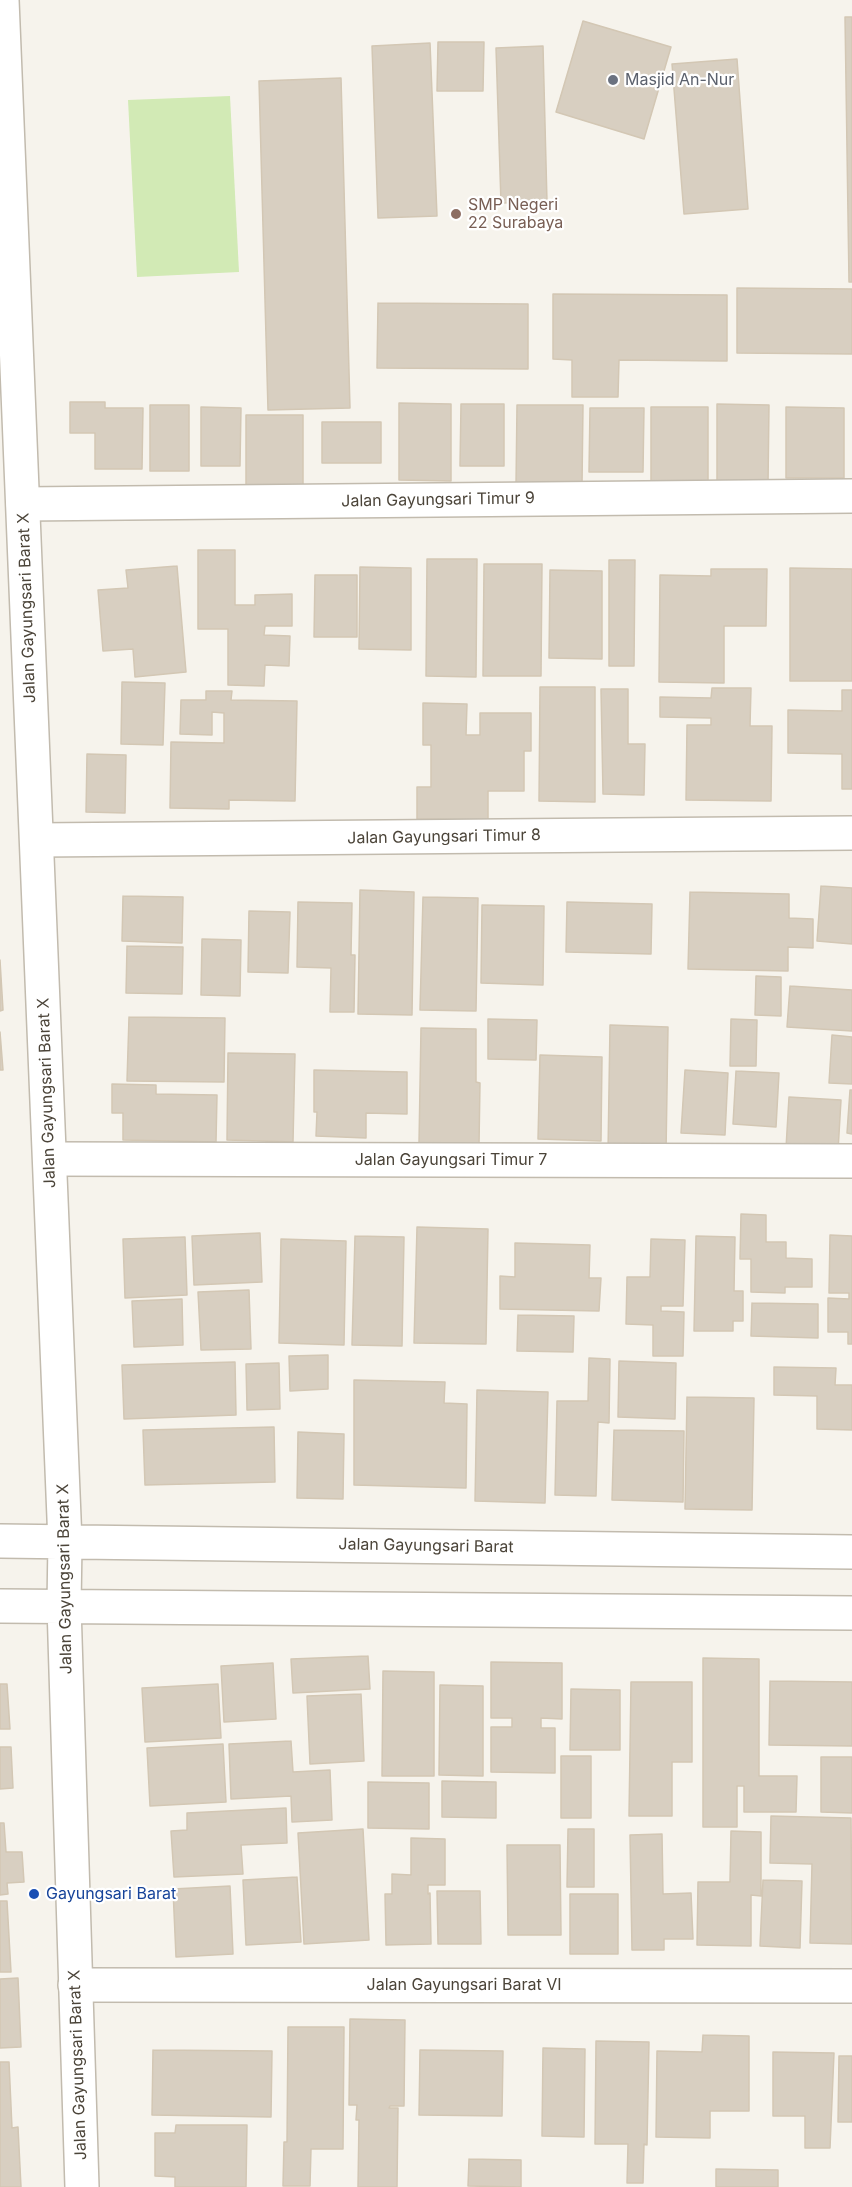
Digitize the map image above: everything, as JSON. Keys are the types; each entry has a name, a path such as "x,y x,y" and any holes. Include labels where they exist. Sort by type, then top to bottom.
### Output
{"street":[{"name":"Jalan Gayungsari Barat X","path":"2,0 65,1542 64,1606 82,2187"},
{"name":"Jalan Gayungsari Timur 9","path":"23,504 852,496"},
{"name":"Jalan Gayungsari Timur 8","path":"37,840 852,833"},
{"name":"Jalan Gayungsari Timur 7","path":"50,1159 852,1161"},
{"name":"Jalan Gayungsari Barat","path":"0,1541 852,1551"},
{"path":"0,1606 852,1613"},
{"name":"Jalan Gayungsari Barat VI","path":"75,1984 852,1986"}],"green space":[{"path":"230,96 239,272 137,277 128,100"}],"building":[{"path":"845,17 852,17 852,282 849,282"},
{"name":"Masjid An-Nur","path":"583,21 671,47 644,139 556,112"},
{"path":"438,42 484,42 483,91 437,91"},
{"path":"430,43 437,216 378,218 372,46"},
{"path":"543,46 547,202 501,203 496,48"},
{"path":"737,59 748,209 684,214 672,64"},
{"path":"341,78 350,408 268,410 259,81"},
{"path":"737,288 852,289 852,354 737,353"},
{"path":"553,294 727,295 727,361 619,360 618,397 572,397 572,360 553,359"},
{"path":"378,303 528,304 528,369 377,368"},
{"path":"70,402 105,402 105,408 143,408 142,469 95,469 95,433 70,433"},
{"path":"399,403 451,404 451,481 399,480"},
{"path":"461,404 504,404 504,466 460,466"},
{"path":"717,404 769,405 768,485 717,485"},
{"path":"150,405 189,405 189,471 150,471"},
{"path":"517,405 583,405 582,486 516,485"},
{"path":"201,407 241,408 240,466 201,466"},
{"path":"651,407 708,407 708,482 651,482"},
{"path":"786,407 844,408 844,478 786,478"},
{"path":"590,408 644,408 643,472 589,472"},
{"path":"246,415 303,415 303,486 246,485"},
{"path":"322,422 381,422 381,463 322,463"},
{"path":"198,550 235,550 235,605 255,605 255,595 292,594 292,626 265,626 264,635 290,636 289,666 265,665 264,686 228,685 228,629 198,629"},
{"path":"427,559 477,559 476,677 426,676"},
{"path":"609,560 635,560 634,666 609,666"},
{"path":"484,564 542,564 541,676 483,676"},
{"path":"177,566 186,672 135,677 133,649 103,651 98,590 128,588 126,570"},
{"path":"360,567 411,568 411,650 359,649"},
{"path":"790,568 852,569 852,681 790,681"},
{"path":"711,569 767,569 766,626 724,626 724,683 659,682 660,575 711,576"},
{"path":"550,570 602,571 602,659 549,658"},
{"path":"315,575 357,575 357,637 314,637"},
{"path":"122,682 165,683 163,745 121,744"},
{"path":"540,687 595,687 595,802 539,801"},
{"path":"712,688 751,688 750,726 772,726 771,801 686,800 687,725 711,725 711,718 660,717 660,697 711,698"},
{"path":"601,689 628,689 628,744 645,744 644,795 603,794"},
{"path":"842,690 852,690 852,789 842,789 842,754 788,753 788,710 842,711"},
{"path":"206,691 232,691 231,700 297,701 295,801 229,800 229,809 170,808 171,742 224,743 224,713 212,712 212,735 180,734 181,700 206,700"},
{"path":"423,703 467,704 466,735 480,735 480,713 531,713 531,751 524,751 524,791 488,791 488,820 417,819 417,787 431,787 431,745 423,745"},
{"path":"87,754 126,755 125,813 86,812"},
{"path":"821,886 852,888 852,944 817,941"},
{"path":"360,890 414,892 412,1015 358,1014"},
{"path":"690,892 789,894 789,918 813,919 813,948 788,947 788,971 688,969"},
{"path":"123,896 183,897 182,943 122,941"},
{"path":"423,897 478,898 476,1011 420,1010"},
{"path":"298,902 352,903 351,955 355,955 354,1012 330,1012 331,968 297,967"},
{"path":"567,902 652,904 651,954 566,952"},
{"path":"482,905 544,906 543,985 481,983"},
{"path":"249,911 290,912 288,973 248,972"},
{"path":"202,939 241,940 240,996 201,995"},
{"path":"127,946 183,947 182,994 126,993"},
{"path":"0,960 3,1010 0,1011"},
{"path":"756,976 781,977 781,1016 755,1015"},
{"path":"790,986 852,990 852,1031 787,1027"},
{"path":"129,1017 225,1018 224,1082 127,1081"},
{"path":"488,1019 537,1020 536,1060 488,1059"},
{"path":"731,1019 757,1020 756,1066 730,1066"},
{"path":"610,1025 668,1027 666,1153 608,1152"},
{"path":"421,1028 476,1029 476,1082 480,1083 479,1145 419,1143"},
{"path":"0,1032 3,1070 0,1070"},
{"path":"832,1035 852,1037 852,1084 829,1083"},
{"path":"228,1053 295,1054 293,1142 227,1140"},
{"path":"540,1055 602,1057 601,1141 538,1139"},
{"path":"314,1070 407,1072 407,1114 366,1113 366,1138 316,1136"},
{"path":"685,1070 728,1073 725,1135 681,1133"},
{"path":"736,1071 779,1073 776,1127 733,1124"},
{"path":"112,1084 156,1085 156,1094 217,1095 216,1142 123,1140 123,1113 112,1113"},
{"path":"850,1090 852,1090 852,1134 847,1133"},
{"path":"789,1097 841,1100 838,1151 786,1148"},
{"path":"741,1214 766,1215 766,1242 786,1242 786,1258 812,1259 812,1287 785,1287 785,1293 751,1292 751,1259 740,1259"},
{"path":"417,1227 488,1229 486,1344 414,1343"},
{"path":"260,1233 262,1282 194,1285 192,1236"},
{"path":"830,1235 852,1236 852,1344 848,1344 848,1332 828,1332 828,1298 849,1299 849,1293 829,1293"},
{"path":"355,1236 404,1237 402,1346 352,1345"},
{"path":"696,1236 735,1237 734,1291 743,1291 743,1321 733,1321 733,1331 694,1331"},
{"path":"185,1237 187,1295 125,1298 123,1239"},
{"path":"281,1239 346,1241 344,1345 279,1343"},
{"path":"651,1239 685,1240 683,1306 661,1306 661,1311 684,1312 683,1356 653,1356 653,1325 626,1324 627,1277 650,1277"},
{"path":"515,1243 590,1245 589,1278 601,1278 599,1311 500,1309 500,1276 515,1277"},
{"path":"249,1290 251,1349 201,1350 198,1292"},
{"path":"182,1299 183,1345 134,1347 132,1301"},
{"path":"752,1303 818,1304 818,1338 751,1336"},
{"path":"518,1315 574,1316 573,1352 517,1351"},
{"path":"328,1355 328,1389 290,1391 289,1356"},
{"path":"589,1358 610,1359 609,1423 598,1422 596,1496 555,1495 557,1401 588,1401"},
{"path":"619,1361 676,1363 675,1419 618,1417"},
{"path":"235,1362 236,1415 124,1419 122,1365"},
{"path":"279,1363 280,1409 247,1410 246,1364"},
{"path":"774,1367 836,1368 835,1385 852,1385 852,1430 817,1429 817,1396 774,1395"},
{"path":"354,1380 445,1382 444,1403 467,1404 466,1488 354,1485"},
{"path":"477,1390 548,1392 545,1503 475,1501"},
{"path":"687,1397 754,1398 752,1510 685,1509"},
{"path":"274,1427 275,1482 145,1485 143,1430"},
{"path":"614,1430 684,1431 683,1502 612,1500"},
{"path":"298,1432 344,1434 343,1499 297,1498"},
{"path":"368,1656 370,1689 293,1693 291,1659"},
{"path":"703,1658 759,1659 759,1776 797,1776 796,1812 744,1812 744,1786 737,1786 737,1827 703,1827"},
{"path":"491,1662 562,1663 562,1719 541,1718 541,1728 555,1728 555,1773 491,1772 491,1727 512,1727 512,1718 491,1718"},
{"path":"273,1663 276,1719 224,1722 221,1666"},
{"path":"383,1671 434,1672 434,1776 382,1776"},
{"path":"770,1681 852,1682 852,1746 769,1745"},
{"path":"631,1682 692,1682 692,1762 672,1762 672,1816 629,1816"},
{"path":"0,1684 7,1684 10,1729 0,1729"},
{"path":"218,1684 221,1738 145,1742 142,1688"},
{"path":"440,1685 483,1686 483,1776 439,1775"},
{"path":"571,1689 620,1690 620,1750 570,1750"},
{"path":"361,1694 364,1761 310,1764 307,1696"},
{"path":"291,1741 293,1772 330,1770 332,1820 292,1822 291,1796 231,1799 229,1744"},
{"path":"223,1744 226,1802 150,1806 147,1748"},
{"path":"0,1747 11,1747 13,1788 0,1789"},
{"path":"561,1756 591,1756 591,1818 561,1818"},
{"path":"821,1757 852,1757 852,1813 821,1812"},
{"path":"442,1781 496,1782 496,1818 442,1817"},
{"path":"368,1782 429,1783 429,1829 368,1828"},
{"path":"286,1808 287,1843 241,1845 243,1874 174,1877 171,1831 187,1830 187,1813"},
{"path":"771,1816 851,1818 852,1944 810,1943 812,1864 770,1863"},
{"path":"0,1823 4,1823 6,1852 22,1852 24,1882 7,1883 8,1894 0,1895"},
{"path":"363,1829 369,1940 304,1944 298,1833"},
{"path":"568,1829 594,1829 594,1887 567,1887"},
{"path":"731,1831 761,1832 761,1896 751,1895 751,1946 697,1945 698,1882 730,1882"},
{"path":"662,1834 663,1894 691,1893 693,1939 664,1939 664,1950 632,1950 630,1835"},
{"path":"411,1838 445,1839 445,1885 428,1885 431,1944 386,1945 385,1894 392,1894 392,1874 411,1875"},
{"path":"507,1845 560,1845 561,1935 508,1935"},
{"path":"297,1877 301,1942 246,1945 243,1880"},
{"path":"763,1880 802,1881 800,1948 760,1946"},
{"path":"230,1886 233,1954 176,1957 173,1889"},
{"path":"437,1891 480,1891 481,1944 438,1944"},
{"path":"570,1894 618,1894 618,1954 570,1954"},
{"path":"0,1901 7,1901 11,1972 0,1972"},
{"path":"18,1978 21,2047 0,2048 0,1979"},
{"path":"350,2019 405,2020 404,2106 390,2106 389,2108 398,2108 397,2187 358,2187 359,2120 356,2120 357,2105 349,2105"},
{"path":"288,2027 344,2027 343,2149 311,2149 310,2186 283,2186 284,2142 287,2142"},
{"path":"703,2035 749,2036 749,2111 710,2111 710,2138 656,2137 657,2051 702,2052"},
{"path":"596,2041 649,2042 647,2145 644,2144 643,2183 627,2183 628,2144 595,2144"},
{"path":"543,2048 585,2049 584,2137 542,2136"},
{"path":"153,2050 272,2051 271,2117 152,2115"},
{"path":"420,2050 503,2051 502,2116 419,2115"},
{"path":"773,2052 834,2053 830,2148 805,2148 805,2116 773,2116"},
{"path":"839,2056 852,2056 852,2122 838,2122"},
{"path":"0,2062 9,2062 12,2128 18,2127 21,2187 0,2187"},
{"path":"176,2125 247,2125 246,2187 175,2187 175,2177 155,2176 155,2133 175,2133"},
{"path":"469,2159 521,2160 521,2187 468,2186"},
{"path":"716,2169 778,2170 778,2187 716,2187"}],"place":[{"name":"Masjid An-Nur","path":"613,80"},
{"name":"SMP Negeri 22 Surabaya","path":"456,214"},
{"name":"Gayungsari Barat","path":"34,1894"}]}
